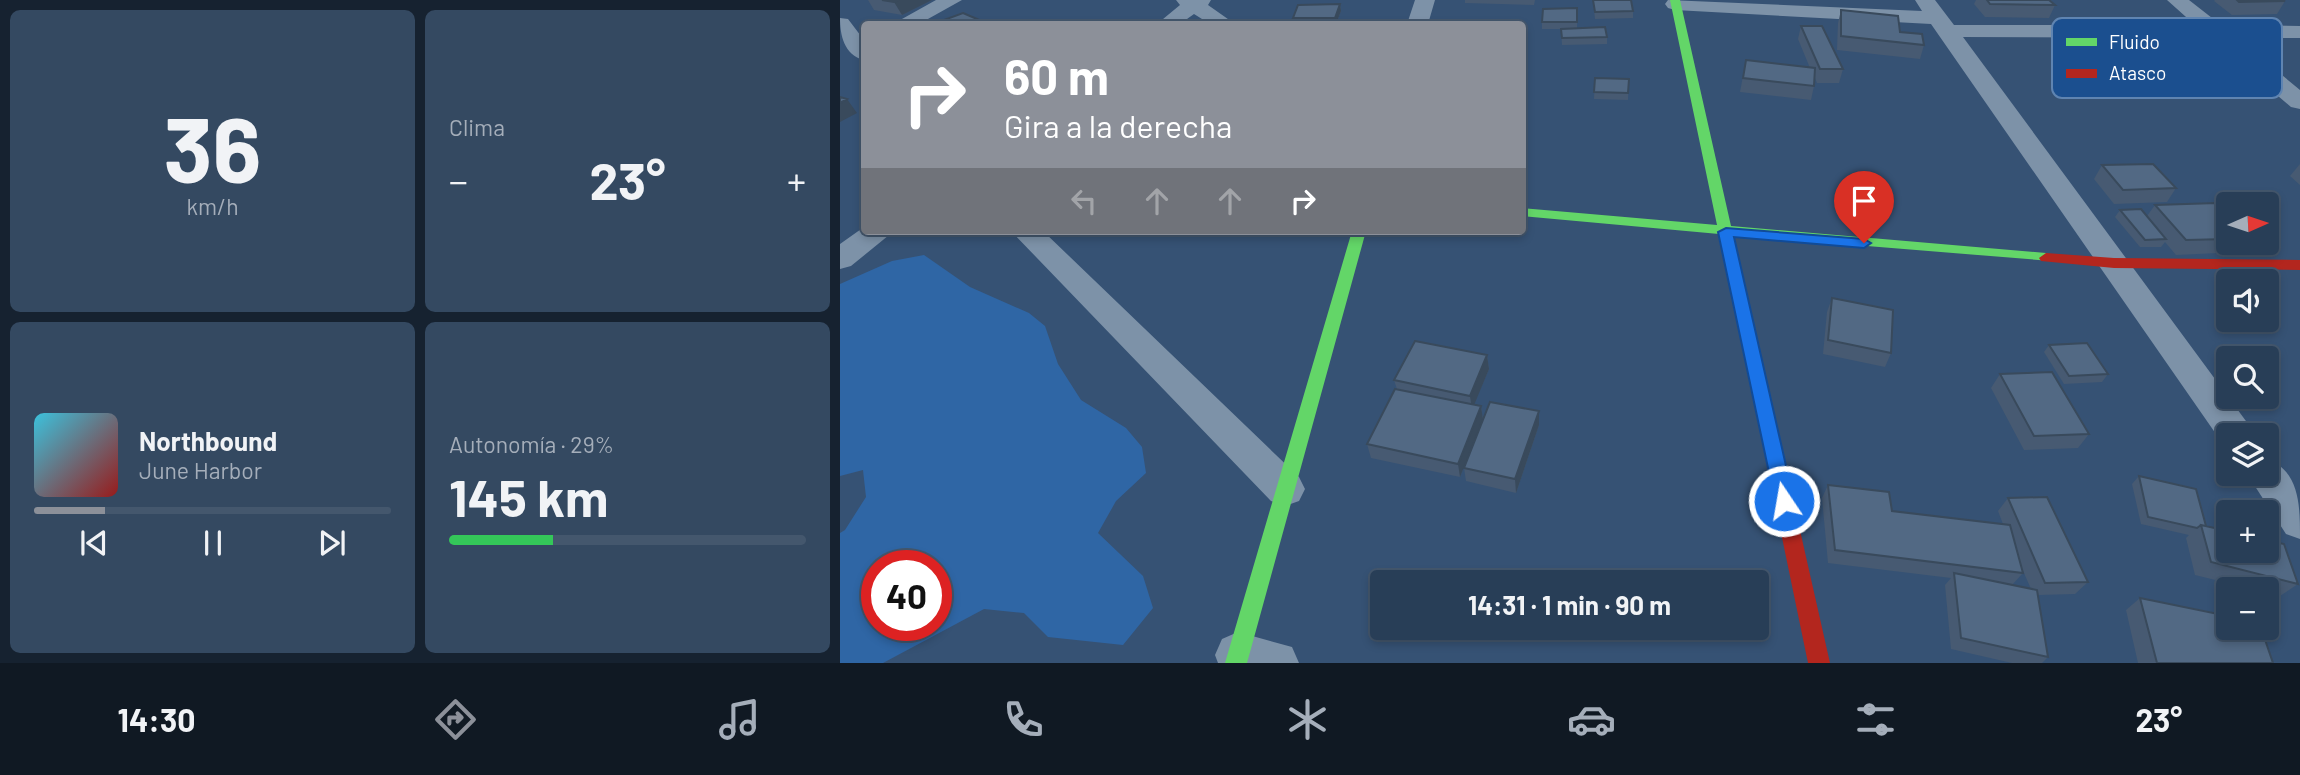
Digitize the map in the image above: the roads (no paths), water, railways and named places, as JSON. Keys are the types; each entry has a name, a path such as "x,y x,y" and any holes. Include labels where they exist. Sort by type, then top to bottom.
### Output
{"street":[{"path":"910,21 952,0"},
{"path":"1419,21 1425,0"},
{"path":"2176,0 2198,18"},
{"path":"1171,21 1194,2 1220,21"},
{"path":"1819,663 1675,2 2052,23"},
{"path":"1937,16 2229,423"},
{"path":"840,24 857,50"},
{"path":"2282,32 2300,32"},
{"path":"2282,87 2300,102"},
{"path":"1526,212 1726,232 2114,263 2300,265"},
{"path":"840,259 873,235"},
{"path":"1030,235 1285,489"},
{"path":"1250,660 1285,489 1358,235"},
{"path":"2274,486 2300,522"}]}
